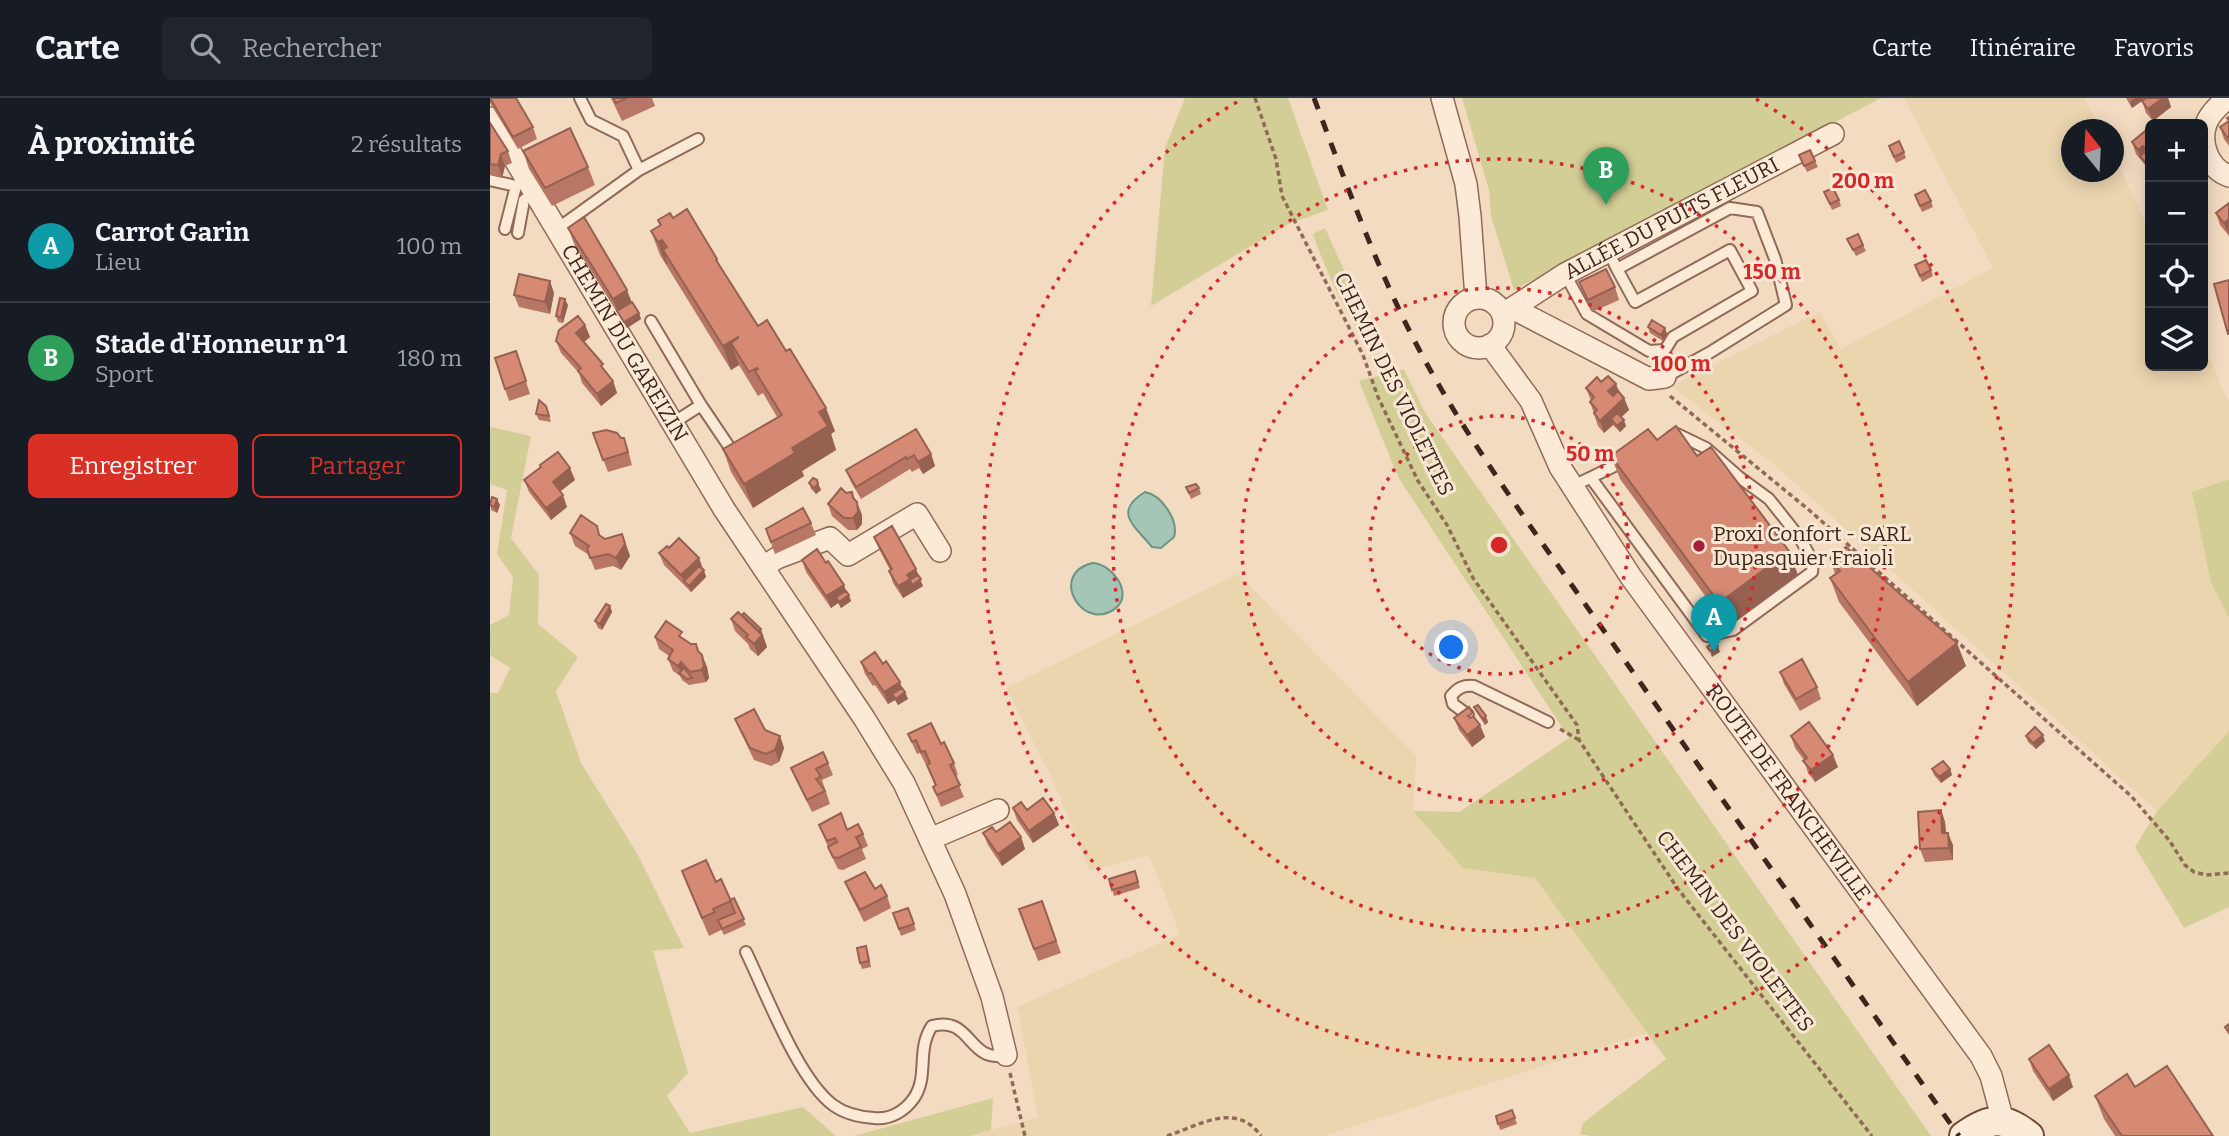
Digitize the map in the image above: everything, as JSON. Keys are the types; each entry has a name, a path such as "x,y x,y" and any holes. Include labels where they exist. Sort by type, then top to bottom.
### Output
{"main road":[{"path":"1964,1136 1981,1124 2003,1121 2029,1136"}],"street":[{"path":"1442,98 1466,184 1476,298"},
{"path":"2228,98 2216,108 2206,124 2204,141 2209,161 2229,177"},
{"name":"CHEMIN DU GAREIZIN","path":"490,118 526,186 557,229 724,509 904,782 956,894 992,996 1006,1055"},
{"name":"ALLÉE DU PUITS FLEURI","path":"1508,311 1565,274 1612,260 1833,134"},
{"path":"1508,311 1501,335 1490,345 1483,348 1467,345 1456,334 1454,326 1457,311 1468,300 1476,298 1492,301 1508,311 1657,378"},
{"name":"ROUTE DE FRANCHEVILLE","path":"1490,345 1531,401 1560,467 1582,482 1631,577 1981,1056 1994,1084 2003,1121"},
{"path":"763,567 777,558 830,538 848,555 917,514 940,551"},
{"path":"930,839 998,810"}],"lane":[{"path":"580,98 591,120 623,136 639,170"},
{"path":"557,229 639,170 698,139"},
{"path":"490,180 526,186"},
{"path":"505,229 526,186"},
{"path":"517,233 526,186"},
{"path":"1565,274 1587,314 1649,351 1665,350 1673,337 1752,291 1730,250 1635,302 1612,260 1730,208 1757,212 1775,259 1786,305 1709,353 1657,378"},
{"path":"651,321 732,452"},
{"path":"673,423 701,405"},
{"path":"1666,440 1677,434 1706,448 1769,499 1800,538 1813,562 1811,572 1733,630 1707,636 1685,651"},
{"path":"1643,452 1582,482 1707,636"},
{"path":"1468,715 1453,704 1451,696 1466,685 1474,686 1548,722"},
{"path":"746,952 812,1083 833,1105 855,1116 879,1119 895,1116 914,1098 922,1081 925,1037 932,1027 946,1023 956,1027 984,1055 1006,1055"}],"path":[{"name":"CHEMIN DES VIOLETTES","path":"1255,98 1276,159 1282,196 1363,355 1378,397 1418,481 1447,525 1473,578 1577,725 1579,740 1678,889 1872,1136"},
{"path":"1657,378 1810,510 2130,796 2169,840 2185,865 2194,872 2206,875 2229,873"},
{"name":"CHEMIN DES VIOLETTES","path":"1548,722 1579,740"},
{"path":"1006,1055 1025,1136"},
{"path":"1167,1136 1226,1116 1247,1121 1261,1136"}],"shaded area":[{"path":"1185,98 1288,98 1328,210 1288,224 1151,306 1165,148"},
{"path":"1462,98 1881,98 1514,290 1491,216 1489,190"},
{"path":"1904,98 2084,98 2095,119 2061,119 2061,182 2124,182 2124,177 2145,221 2145,371 2208,371 2208,355 2229,403 2229,479 2192,492 2211,583 2229,618 2229,731 2157,811 1777,467 1671,386 1820,312 1841,349 1993,268"},
{"path":"1325,228 1377,343 1369,348 1344,307 1318,249 1313,234"},
{"path":"1404,369 1424,411 1931,1136 1580,1134 1583,1123 1666,1059 1535,878 1463,868 1413,811 1459,812 1569,738 1398,477 1359,381"},
{"path":"490,427 531,436 511,538 539,575 538,624 578,657 556,691 581,763 637,853 684,948 653,951 688,1073 667,1096 690,1133 803,1107 836,1136 490,1136 490,693 498,693 510,668 490,655 490,625 509,615 513,577 497,554 507,490 490,484"},
{"path":"2229,479 2229,618 2211,583 2192,492"},
{"path":"1145,492 1163,503 1174,524 1174,537 1161,548 1152,547 1134,526 1128,513 1135,499"},
{"path":"1092,563 1099,564 1112,573 1123,593 1118,606 1106,614 1094,614 1084,609 1076,601 1072,590 1072,579 1079,570"},
{"path":"1238,574 1416,756 1413,811 1463,868 1535,878 1647,1033 1323,1136 970,1136 1038,1117 1017,1007 1180,934 1149,855 1090,871 1054,783 1006,688"},
{"path":"2229,731 2229,907 2184,928 2135,847 2157,811"},
{"path":"993,1098 991,1130 970,1136 854,1136"}],"building":[{"path":"490,98 516,98 533,127 513,137"},
{"path":"613,98 627,98 616,103"},
{"path":"2146,98 2163,98 2148,109 2142,101"},
{"path":"2229,121 2229,140 2220,127"},
{"path":"490,123 508,151 501,154 498,165 490,164"},
{"path":"570,128 588,167 545,188 523,151"},
{"path":"2145,131 2145,148 2143,146 2138,150 2132,142"},
{"path":"1899,141 1904,152 1894,157 1889,146"},
{"path":"1810,150 1815,161 1804,166 1799,155"},
{"path":"1833,188 1839,200 1830,204 1824,192"},
{"path":"1925,190 1931,201 1920,206 1915,195"},
{"path":"2229,203 2229,219 2224,223 2216,213"},
{"path":"687,209 758,326 767,320 786,351 790,349 826,408 819,412 828,426 792,448 795,453 744,484 723,449 782,415 755,371 758,369 749,372 731,343 738,337 723,346 663,250 667,247 662,240 658,242 651,231 661,225 658,220 670,213 673,218"},
{"path":"584,217 627,290 613,299 568,228"},
{"path":"1858,234 1863,245 1853,250 1847,239"},
{"path":"1926,260 1931,270 1920,276 1915,265"},
{"path":"1606,269 1615,287 1588,300 1579,282"},
{"path":"519,274 550,281 545,302 514,295"},
{"path":"2229,280 2229,334 2228,334 2214,284"},
{"path":"560,298 565,299 561,317 556,316"},
{"path":"632,302 639,313 624,322 617,311"},
{"path":"578,316 585,325 576,333 603,364 601,366 613,381 597,394 578,371 581,368 556,341 559,330"},
{"path":"1652,320 1665,328 1661,335 1648,327"},
{"path":"516,351 526,381 505,389 495,358"},
{"path":"1608,376 1616,384 1608,391 1613,396 1618,391 1624,398 1600,421 1594,413 1597,410 1590,402 1594,397 1586,388 1597,377 1601,382"},
{"path":"539,400 546,406 549,416 536,414"},
{"path":"1617,413 1624,420 1617,426 1611,419"},
{"path":"1676,426 1697,456 1711,447 1789,551 1719,603 1611,456 1648,429 1657,440"},
{"path":"916,429 931,454 918,462 914,455 907,459 906,457 856,487 846,470"},
{"path":"606,430 624,438 628,452 603,460 593,433"},
{"path":"558,452 570,468 553,482 563,495 546,508 524,480"},
{"path":"813,478 818,484 814,488 809,483"},
{"path":"1196,484 1199,488 1189,493 1186,487"},
{"path":"841,488 846,493 852,492 857,502 858,512 853,518 844,518 828,504"},
{"path":"492,497 497,499 494,507 490,505"},
{"path":"803,508 811,523 771,542 766,529"},
{"path":"581,515 597,526 599,535 605,539 622,534 625,544 616,558 608,554 590,558 587,548 589,546 570,533"},
{"path":"892,526 916,569 907,575 910,579 898,586 874,537"},
{"path":"679,538 699,558 681,575 659,553"},
{"path":"1846,547 1957,643 1908,682 1830,578 1840,571 1830,558"},
{"path":"817,549 844,585 826,596 802,560"},
{"path":"699,566 704,570 689,586 684,581"},
{"path":"918,575 921,579 912,585 910,580"},
{"path":"846,591 849,595 839,602 836,597"},
{"path":"606,604 610,606 600,624 595,621"},
{"path":"738,612 762,635 754,644 731,619"},
{"path":"744,613 761,629 759,631 742,615"},
{"path":"666,621 682,632 679,636 691,644 696,644 702,655 704,666 701,670 690,672 681,662 678,666 668,659 673,650 655,637"},
{"path":"1715,641 1718,646 1710,651 1707,647"},
{"path":"875,652 883,664 886,661 900,682 884,692 861,662"},
{"path":"1802,659 1817,687 1796,699 1780,672"},
{"path":"684,668 692,678 687,679 679,673"},
{"path":"902,688 905,692 896,699 892,694"},
{"path":"1478,705 1486,716 1483,719 1474,707"},
{"path":"1469,707 1473,713 1468,716 1473,716 1480,725 1467,735 1454,718"},
{"path":"754,709 765,730 780,736 775,750 766,754 750,748 735,719"},
{"path":"1809,722 1833,755 1811,770 1803,761 1807,758 1791,736"},
{"path":"931,723 954,763 950,765 960,785 937,795 925,751 921,752 916,740 912,742 908,734"},
{"path":"2035,727 2043,735 2033,743 2026,736"},
{"path":"823,752 828,763 816,769 821,777 816,779 825,791 807,800 791,768"},
{"path":"1943,761 1950,769 1939,777 1932,769"},
{"path":"1043,798 1054,813 1029,831 1013,808 1021,802 1027,810"},
{"path":"1941,810 1942,833 1948,833 1949,848 1920,849 1918,812"},
{"path":"841,813 847,830 858,824 863,834 856,837 861,847 838,858 833,857 828,847 837,842 835,838 827,841 819,825"},
{"path":"1010,822 1021,837 998,854 983,833 992,827 996,832"},
{"path":"706,860 716,882 721,879 731,901 713,909 715,912 702,918 682,871"},
{"path":"1135,871 1138,882 1112,890 1109,879"},
{"path":"865,872 875,889 881,885 887,896 860,910 845,882"},
{"path":"734,898 744,919 722,929 718,920 735,913 730,900"},
{"path":"1042,901 1056,941 1034,949 1019,909"},
{"path":"908,908 914,924 899,929 893,913"},
{"path":"866,946 869,961 860,963 857,948"},
{"path":"2049,1045 2069,1075 2049,1089 2029,1059"},
{"path":"2167,1066 2213,1136 2122,1136 2095,1096 2127,1074 2135,1087"},
{"path":"1512,1110 1515,1118 1498,1124 1496,1116"}],"railway":[{"path":"1314,98 1397,305 1437,382 1466,429 1526,520 1959,1136"}],"place":[{"name":"Stade d'Honneur n°1","path":"1606,205"},
{"name":"Proxi Confort - SARL Dupasquier Fraioli","path":"1699,546"},
{"name":"Carrot Garin","path":"1714,652"}]}
